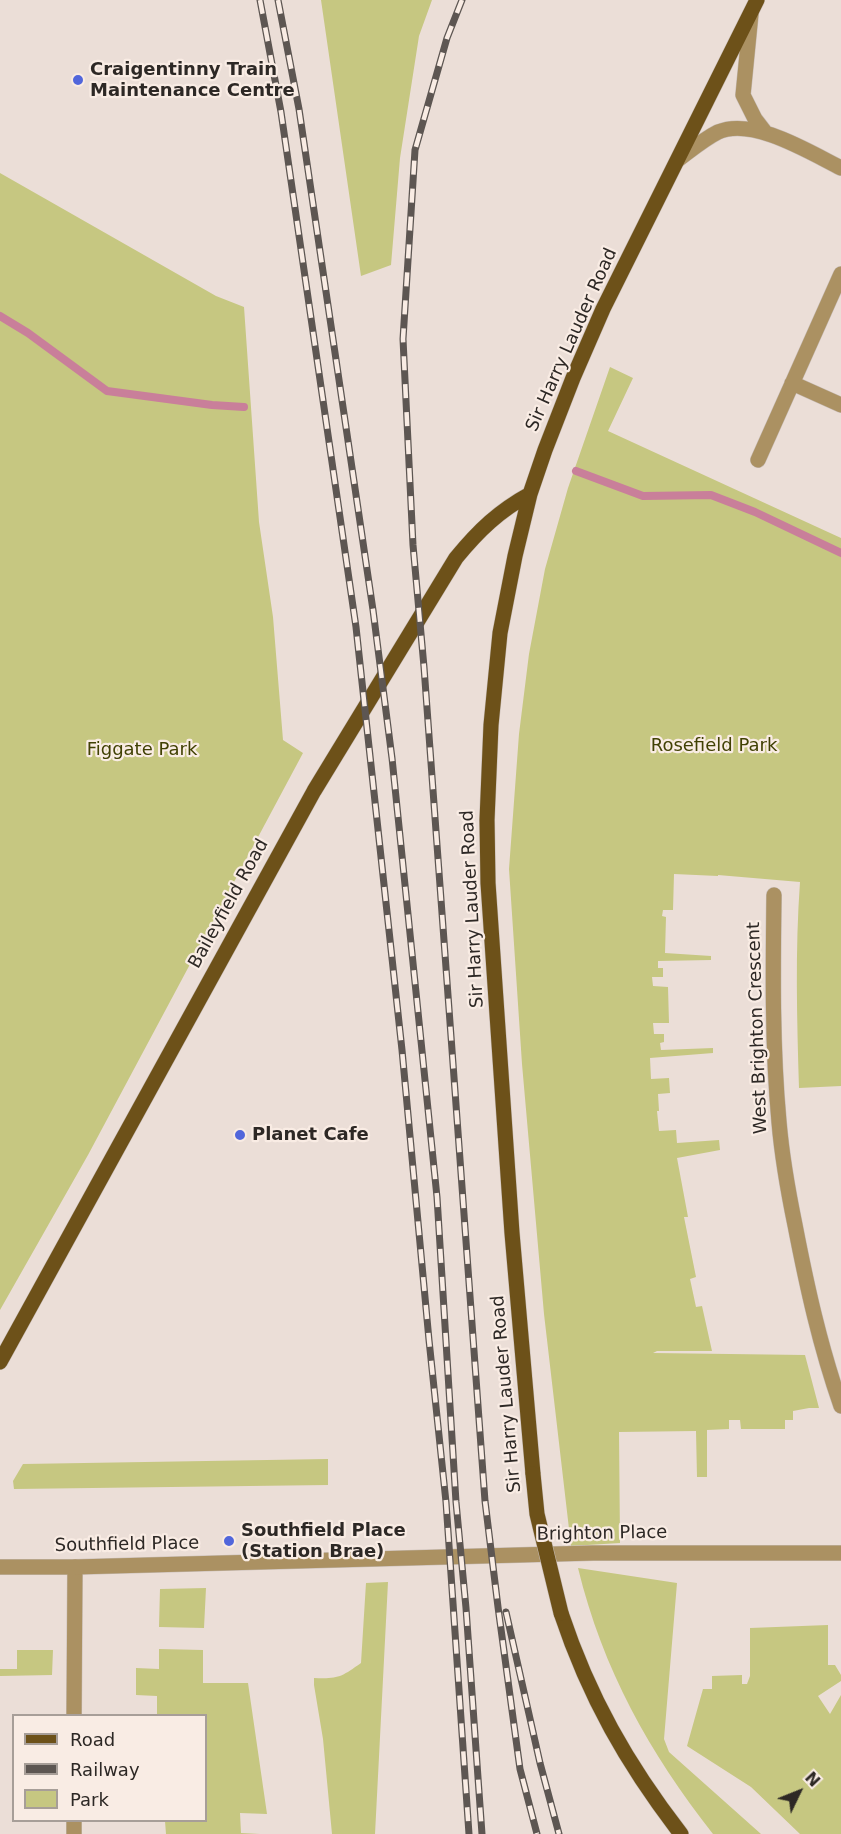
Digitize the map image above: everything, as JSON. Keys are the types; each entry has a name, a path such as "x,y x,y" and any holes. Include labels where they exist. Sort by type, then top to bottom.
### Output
{"main road":[{"name":"Sir Harry Lauder Road","path":"681,1834 641,1780 615,1738 588,1684 561,1613 537,1514 512,1221 488,883 487,820 491,725 497,658 515,556 530,494 573,378 603,309 754,7"},
{"name":"Baileyfield Road","path":"0,1362 328,766 456,558 476,534 498,514 530,494"}],"street":[{"path":"754,7 743,95 755,119 765,132"},
{"path":"679,159 718,132 741,128 765,132 841,168"},
{"path":"758,460 841,274"},
{"path":"792,383 841,405"},
{"name":"West Brighton Crescent","path":"774,895 775,1042 780,1135 786,1181 809,1297 841,1406"},
{"name":"Brighton Place","path":"363,1558 593,1553 841,1554"},
{"name":"Southfield Place","path":"0,1567 75,1567 363,1558"},
{"path":"75,1567 75,1714"}],"green space":[{"path":"321,0 432,0 419,36 400,158 391,265 361,276"},
{"name":"Figgate Park","path":"0,173 216,296 244,307 259,522 273,617 283,740 303,753 88,1155 0,1310"},
{"name":"Rosefield Park","path":"610,367 633,378 608,431 841,538 841,1086 799,1088 797,959 800,882 674,874 673,910 663,910 662,916 666,917 665,953 711,956 711,960 658,961 658,968 663,968 663,977 652,977 653,986 668,987 669,1023 653,1023 654,1034 664,1034 664,1042 660,1043 661,1050 713,1048 713,1053 650,1058 651,1079 669,1078 670,1093 658,1094 659,1131 676,1130 677,1143 719,1140 720,1150 677,1158 688,1217 684,1217 696,1277 690,1279 696,1307 702,1306 712,1351 657,1351 653,1353 805,1355 819,1408 793,1411 793,1420 785,1420 785,1429 741,1429 740,1420 729,1420 729,1429 707,1430 707,1477 697,1477 696,1431 619,1432 620,1543 571,1546 544,1314 522,1064 509,869 519,734 529,654 545,569 568,488"},
{"path":"328,1459 328,1485 14,1489 13,1481 23,1464"},
{"path":"578,1568 677,1583 664,1739 669,1752 761,1834 713,1834 668,1772 649,1741 615,1675 588,1605"},
{"path":"388,1582 375,1834 332,1834 323,1739 314,1678 339,1676 361,1663 366,1583"},
{"path":"206,1588 204,1628 159,1627 160,1589"},
{"path":"828,1625 828,1665 835,1665 841,1675 841,1681 818,1696 830,1714 841,1695 841,1834 800,1834 751,1787 687,1746 703,1689 712,1689 712,1676 742,1675 742,1684 747,1684 750,1676 750,1628"},
{"path":"159,1649 203,1650 203,1683 248,1683 267,1814 240,1813 241,1833 260,1834 166,1834 165,1822 207,1822 207,1714 157,1714 157,1696 136,1695 136,1668 159,1669"},
{"path":"17,1650 53,1650 52,1675 0,1676 0,1669 17,1669"}],"waterway":[{"path":"0,316 28,333 107,391 244,407"},
{"path":"576,471 643,496 711,495 755,512 841,553"}],"railway":[{"path":"260,0 281,112 356,627 402,1050 446,1502 469,1834"},
{"path":"278,0 299,109 373,610 392,758 437,1197 456,1502 482,1834"},
{"path":"462,0 447,38 415,150 403,339 413,545 424,667 485,1501 520,1769 537,1834"},
{"path":"506,1612 540,1763 559,1834"}],"place":[{"name":"Craigentinny Train Maintenance Centre","path":"78,80"},
{"name":"Planet Cafe","path":"240,1135"},
{"name":"Southfield Place (Station Brae)","path":"229,1541"}]}
